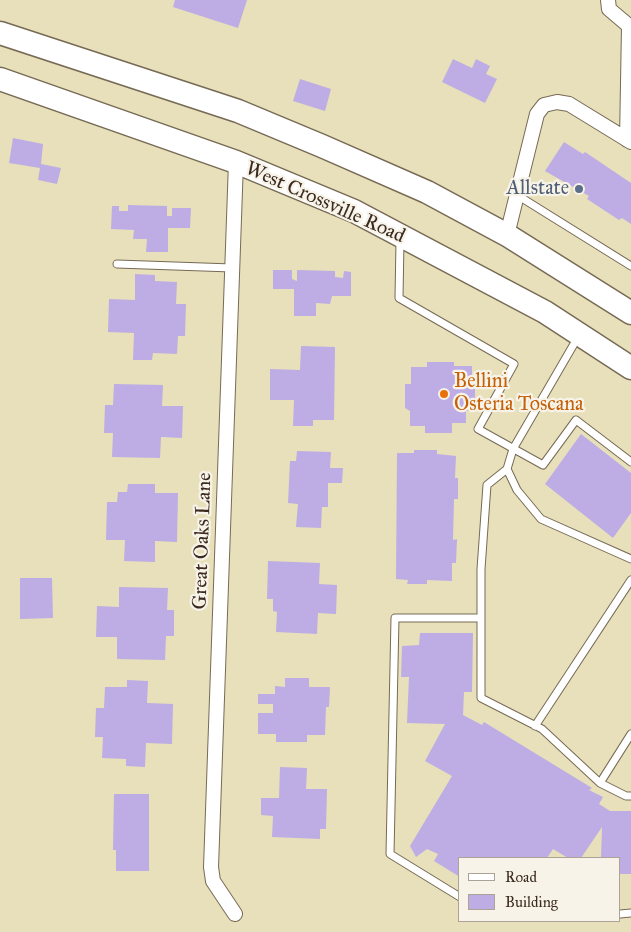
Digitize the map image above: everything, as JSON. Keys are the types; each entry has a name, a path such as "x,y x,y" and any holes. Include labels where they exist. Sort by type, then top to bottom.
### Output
{"main road":[{"path":"0,33 238,111 427,192 507,235 631,313"},
{"name":"West Crossville Road","path":"0,79 236,162 354,211 545,312 631,368"}],"street":[{"path":"608,0 609,9 629,26 629,141"},
{"path":"507,235 537,114 544,105 556,102 569,104 629,141"},
{"name":"Great Oaks Lane","path":"235,914 213,881 211,866 236,162"}],"lane":[{"path":"517,195 631,266"},
{"path":"400,236 399,298 514,364 478,429 544,465 576,420 631,462"},
{"path":"117,264 232,268"},
{"path":"580,335 513,449 507,469 487,485 481,569 481,698 542,729 600,783 626,796 631,796"},
{"path":"507,469 517,490 541,519 631,559"},
{"path":"535,726 631,580"},
{"path":"458,896 390,854 395,618 481,618"},
{"path":"600,783 631,734"}],"building":[{"path":"175,0 247,0 238,28 173,7"},
{"path":"453,59 472,68 476,59 490,66 486,74 497,79 485,103 442,82"},
{"path":"300,79 331,89 325,111 293,101"},
{"path":"13,138 43,144 41,164 61,168 57,184 38,180 40,168 9,163"},
{"path":"564,142 583,154 585,152 631,183 631,224 622,218 619,220 587,199 589,196 545,171"},
{"path":"128,205 167,206 167,216 172,216 172,208 191,208 190,228 168,228 168,252 146,252 147,239 133,239 134,230 111,229 112,206 119,206 119,211 128,211"},
{"path":"273,270 292,270 292,279 297,281 297,270 335,271 335,277 343,278 344,271 351,272 351,296 332,296 330,304 316,303 316,316 294,316 294,289 273,289"},
{"path":"135,274 155,275 155,281 177,282 176,304 186,304 185,336 178,336 177,354 153,353 152,360 133,360 134,333 108,332 109,299 135,300"},
{"path":"301,346 335,347 334,420 313,420 313,426 293,426 294,400 270,400 270,369 300,370"},
{"path":"427,362 454,362 454,366 472,366 472,384 475,384 475,411 466,411 466,423 452,423 452,433 425,433 425,426 410,426 410,411 405,408 405,384 411,384 411,367 427,367"},
{"path":"114,384 163,385 162,406 183,406 182,438 161,437 160,458 112,457 113,433 104,433 105,405 113,405"},
{"path":"581,434 631,473 631,513 613,538 545,484"},
{"path":"414,450 437,450 437,454 456,456 455,478 458,478 458,499 454,499 453,540 457,539 456,563 452,563 452,581 427,580 427,584 407,584 408,580 396,579 397,453 414,453"},
{"path":"297,451 331,452 330,468 343,468 342,483 328,483 328,507 322,507 321,528 296,527 298,504 288,503 290,461 296,461"},
{"path":"128,484 155,484 155,493 178,493 177,542 155,541 155,562 124,561 125,540 106,540 107,502 117,502 118,492 127,492"},
{"path":"268,561 320,563 319,584 337,585 336,614 318,613 317,634 276,632 277,612 273,611 273,599 267,599"},
{"path":"20,578 52,578 53,618 20,619"},
{"path":"119,587 168,588 167,610 174,610 174,636 166,636 165,660 117,659 117,637 96,637 97,606 119,607"},
{"path":"420,633 473,633 472,692 464,692 463,715 482,725 484,722 592,788 589,790 603,797 599,804 610,811 631,811 631,874 621,874 621,857 601,857 602,827 582,857 566,857 553,849 548,857 458,857 458,876 434,861 438,854 427,849 416,857 410,846 452,776 425,761 445,724 407,723 409,677 401,677 402,646 419,645"},
{"path":"285,678 309,678 309,687 330,687 329,707 326,707 325,735 307,735 307,742 276,742 276,734 258,734 258,713 273,713 273,704 258,704 258,694 275,694 275,686 285,687"},
{"path":"127,680 148,681 147,703 173,704 172,744 146,743 145,767 126,766 126,759 102,758 103,737 95,737 96,708 104,708 105,687 127,687"},
{"path":"280,767 307,768 306,789 327,789 326,829 320,829 320,839 272,837 273,816 261,815 261,798 279,798"},
{"path":"114,794 149,794 149,871 116,871 116,850 113,850"}],"place":[{"name":"Allstate","path":"579,189"},
{"name":"Bellini Osteria Toscana","path":"444,394"}]}
